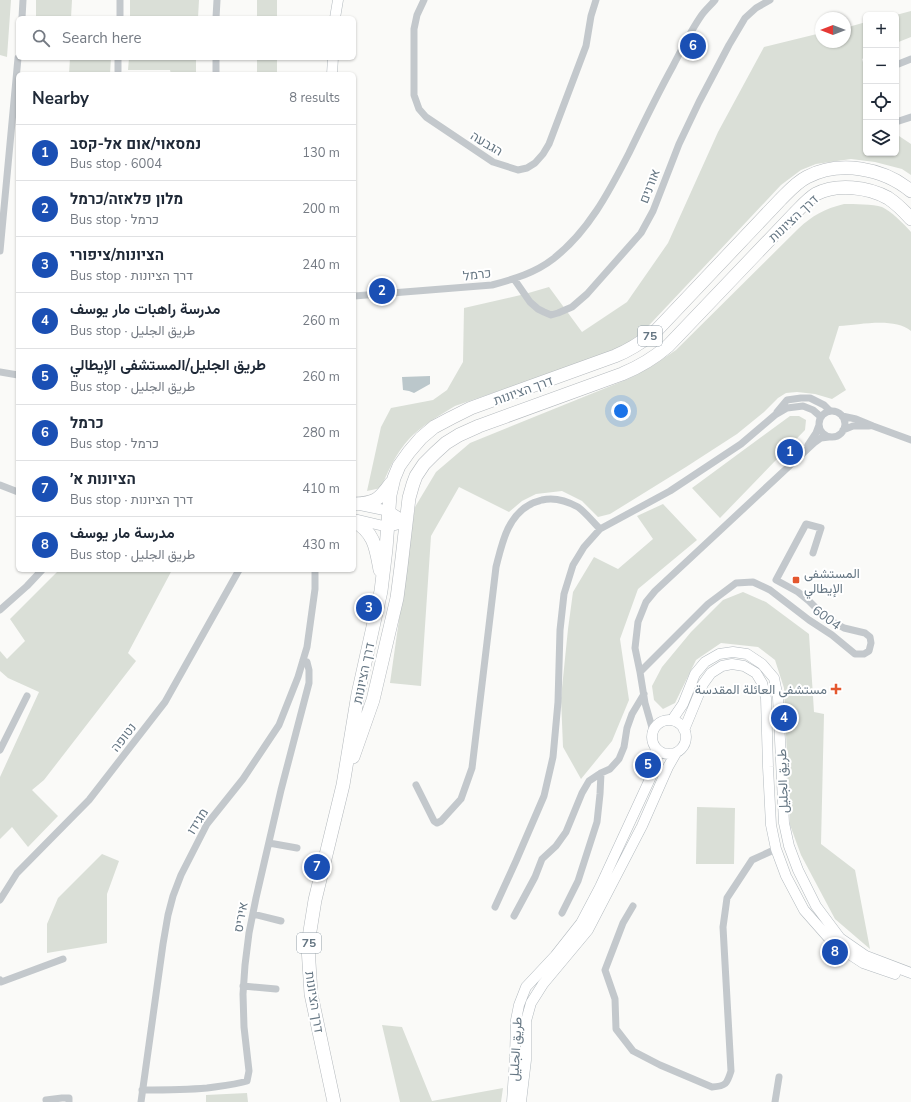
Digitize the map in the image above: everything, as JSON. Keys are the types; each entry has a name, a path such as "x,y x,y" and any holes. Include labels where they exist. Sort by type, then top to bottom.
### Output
{"highway":[{"name":"דרך הציונות","path":"334,1102 311,994 308,948 315,900 343,785 358,694 382,584 390,495 394,478 400,466 421,438 434,427 451,418 471,408 615,356 641,343 659,328 781,199 805,178 820,171 834,168 869,170 897,181 911,191"},
{"name":"דרך הציונות","path":"343,785 364,729 377,686 397,598 411,491 416,476 424,464 435,453 446,443 479,426 635,369 652,359 668,346 795,213 816,195 826,190 851,188 865,190 888,198 911,219"},
{"path":"356,504 375,501 384,492 394,478"},
{"path":"356,522 366,531 376,547 382,584"}],"street":[{"path":"22,16 24,0"},
{"path":"120,0 120,16"},
{"path":"216,0 216,16"},
{"path":"334,16 338,0"},
{"name":"הגבעה","path":"424,0 417,15 414,29 414,95 419,109 426,117 493,162 518,170 527,168 535,163 549,144 586,46 591,16 596,0"},
{"name":"כרמל","path":"356,296 486,286 531,273 553,260 574,240 593,218 614,184 659,92 688,38 701,16 715,0"},
{"name":"אורנים","path":"514,279 530,302 538,309 551,315 558,314 572,307 587,294 641,232 653,211 679,144 729,45 745,18 756,8 770,0"},
{"path":"899,64 911,59"},
{"path":"17,72 18,60"},
{"path":"118,60 118,70"},
{"path":"216,60 216,72"},
{"path":"332,72 333,60"},
{"path":"0,251 16,79"},
{"path":"899,121 911,117"},
{"path":"0,372 16,375"},
{"path":"775,416 787,400 810,398 824,405 830,411 838,413 842,416 856,419 911,440"},
{"path":"495,907 544,796 553,757 558,702 560,630 564,594 573,564 584,547 600,529 670,491 741,444 787,408 803,406 813,410 821,417"},
{"path":"804,452 816,433 821,417 823,414 830,411"},
{"path":"842,416 844,422 843,430"},
{"path":"819,425 822,433 829,437"},
{"path":"653,730 661,722 672,720 677,722 684,730 686,740 681,750 672,754 663,754 659,752 652,742 653,730 635,648 638,622 646,602 655,591 814,443 822,438 837,436 843,430 853,426 873,426"},
{"path":"0,485 16,491"},
{"path":"416,785 434,821 437,824 442,821 461,799 472,768 496,567 508,528 516,516 531,503 547,499 564,500 579,508 600,529"},
{"path":"356,504 389,511 406,522"},
{"path":"356,520 388,527 406,522"},
{"path":"770,590 806,524 821,528 813,553"},
{"path":"0,610 40,572"},
{"name":"נטופה","path":"0,900 17,873 90,800 165,702 239,572"},
{"name":"מגידו","path":"141,1102 163,944 173,896 207,824 243,779 280,725 307,647 315,589 315,572"},
{"name":"6004","path":"640,672 708,604 736,583 753,582 770,590 855,654 864,654 869,651 871,643 870,637 865,633 844,628 826,618 798,592 776,580"},
{"name":"طريق الجليل","path":"672,720 683,704 696,674 705,662 719,654 733,652 748,654 762,664 774,678 778,698 784,823 789,846 798,870 816,906 840,938 866,956 911,974"},
{"name":"איריס","path":"142,1090 183,1090 239,1084 247,1081 249,1071 244,1027 243,994 245,965 256,898 283,783 309,683 309,670 307,662 303,660"},
{"name":"طريق الجليل","path":"684,730 703,684 711,673 722,666 732,664 744,666 756,673 762,683 766,698 771,818 776,849 786,876 804,910 834,944 863,963 911,979"},
{"path":"514,916 535,877 542,860 556,846 566,832 582,793 589,781 600,773 610,769 618,759 624,747 632,714 644,694"},
{"path":"0,750 27,696"},
{"name":"طريق الجليل","path":"512,1102 516,1020 519,1005 526,988 555,956 581,923 600,887 655,768 657,757 655,747"},
{"name":"طريق الجليل","path":"522,1102 526,1060 526,1021 531,1003 543,984 588,930 642,826 668,767 676,753"},
{"path":"562,913 578,881 597,822 600,794 600,773"},
{"path":"269,843 297,848"},
{"path":"633,906 623,923 605,970 615,999 616,1029 633,1051 645,1058 712,1087 721,1086 728,1081 731,1071 723,927 727,898 752,860 776,849"},
{"path":"253,914 280,921"},
{"path":"0,980 1,982 63,959"},
{"path":"243,986 276,989"},
{"path":"775,1102 779,1077"},
{"path":"46,1100 69,1098 69,1102"}],"shaded area":[{"path":"0,0 11,0 7,57 0,55"},
{"path":"36,0 72,0 71,16 36,16"},
{"path":"130,0 199,0 198,16 130,16"},
{"path":"257,0 277,0 277,16 257,16"},
{"path":"911,11 911,37 899,42 899,14"},
{"path":"863,23 863,156 899,156 899,136 911,144 911,175 902,169 875,162 851,159 816,164 801,170 781,185 638,337 611,352 455,406 414,434 404,444 396,456 381,488 367,491 381,427 391,408 433,400 447,390 463,362 464,308 549,287 582,332 627,302 668,243 718,132 764,47 815,34 815,48 851,48 851,26"},
{"path":"70,60 111,60 110,72 69,72"},
{"path":"129,60 196,60 196,72 170,72 170,70 128,70"},
{"path":"257,60 277,60 277,72 257,72"},
{"path":"844,204 882,207 911,232 911,331 896,324 886,323 867,323 839,326 829,358 846,390 832,399 815,394 797,392 786,393 778,398 764,412 737,434 610,514 598,517 582,501 562,491 536,494 522,501 509,512 459,487 431,536 421,686 390,683 415,507 436,472 470,443 628,379 649,368 676,350 803,224 819,213"},
{"path":"430,376 430,384 414,393 403,390 402,377"},
{"path":"790,416 799,416 806,420 805,430 720,518 692,488"},
{"path":"663,504 697,540 638,589 620,639 629,700 612,741 581,779 563,747 561,698 573,592 594,557 618,569 653,539 637,516"},
{"path":"57,572 171,572 128,653 136,661 44,780 32,790 58,816 28,847 12,827 0,839 0,777 39,692 8,678 0,671 0,651 7,659 25,641 10,619"},
{"path":"743,592 766,602 809,634 814,712 824,714 821,844 855,870 870,949 835,919 801,855 790,825 784,688 775,660 758,647 721,643 696,660 675,703 663,709 654,700 652,686 662,667 691,632 723,600"},
{"path":"697,807 735,808 734,864 696,864"},
{"path":"102,854 119,861 107,894 107,943 47,953 47,924 58,898"},
{"path":"382,1025 402,1027 432,1101 503,1088 501,1102 400,1102"},
{"path":"247,1093 248,1102 206,1102 206,1095"}],"place":[{"name":"כרמל","path":"693,46"},
{"name":"מלון פלאזה/כרמל","path":"382,291"},
{"name":"נמסאוי/אום אל-קסב","path":"790,452"},
{"name":"المستشفى الإيطالي","path":"796,580"},
{"name":"הציונות/ציפורי","path":"369,608"},
{"name":"مستشفى العائلة المقدسة","path":"836,689"},
{"name":"مدرسة راهبات مار يوسف","path":"784,718"},
{"name":"طريق الجليل/المستشفى الإيطالي","path":"648,765"},
{"name":"הציונות א׳","path":"317,867"},
{"name":"مدرسة مار يوسف","path":"835,952"}]}
